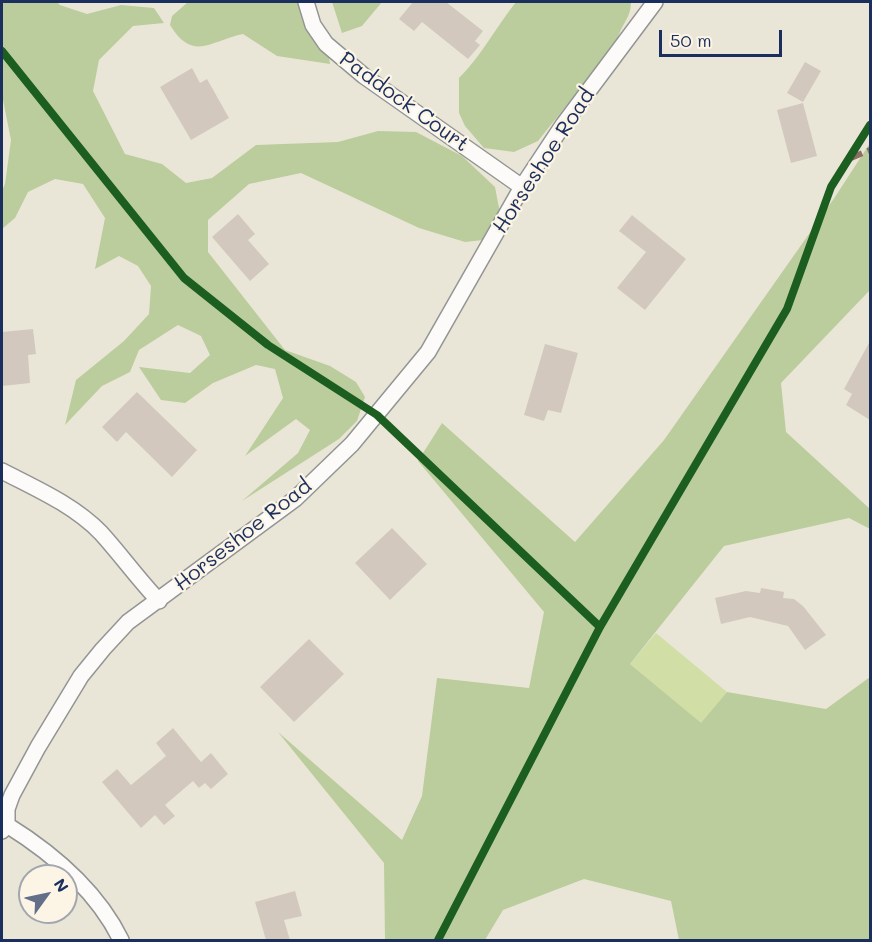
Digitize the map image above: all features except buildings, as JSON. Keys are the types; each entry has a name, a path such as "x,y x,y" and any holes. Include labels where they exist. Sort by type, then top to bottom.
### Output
{"street":[{"name":"Paddock Court","path":"306,2 313,25 326,44 364,76 522,187"},
{"name":"Horseshoe Road","path":"4,828 12,795 38,747 81,676 128,622 159,601 195,570 295,499 352,444 428,352 522,187 563,125 655,2"},
{"path":"2,471 80,515 100,532 159,601"},
{"path":"4,828 36,843 74,877 121,940"}],"green space":[{"path":"2,2 57,2 87,14 121,5 154,8 164,23 133,26 99,60 93,91 125,154 162,164 186,183 212,178 256,145 338,142 378,131 416,132 462,156 495,187 500,213 483,240 465,242 419,228 301,173 249,184 208,220 208,252 285,350 330,366 356,382 365,397 357,421 339,439 242,501 298,453 310,430 296,419 245,456 283,398 275,369 256,365 213,383 185,403 161,400 139,367 190,373 210,355 201,336 178,325 139,350 130,372 102,386 65,425 76,380 124,341 149,314 151,286 138,266 119,256 95,269 105,218 83,184 55,179 28,192 15,218 2,229 2,191 11,140 2,95"},
{"path":"188,2 312,2 325,33 330,64 277,56 243,34 204,46 187,43 178,37 170,25 172,16"},
{"path":"332,2 382,2 362,26 342,33"},
{"path":"516,2 631,2 631,8 617,42 538,141 514,152 484,148 465,126 459,113 459,78 475,60"},
{"path":"870,143 870,290 781,383 786,432 870,509 870,529 849,518 724,546 630,664 701,723 727,692 826,709 870,677 870,940 679,940 671,901 584,879 503,910 485,940 385,940 384,863 278,732 402,840 422,796 437,678 529,688 544,612 418,461 442,423 575,542 664,440 835,197"},
{"path":"656,633 727,692 701,724 630,664"}],"marked path":[{"path":"851,158 870,150"}],"cycle path":[{"path":"2,51 184,278 268,345 377,415 600,627"},
{"path":"438,940 600,627 787,309 831,187 870,125"}]}
